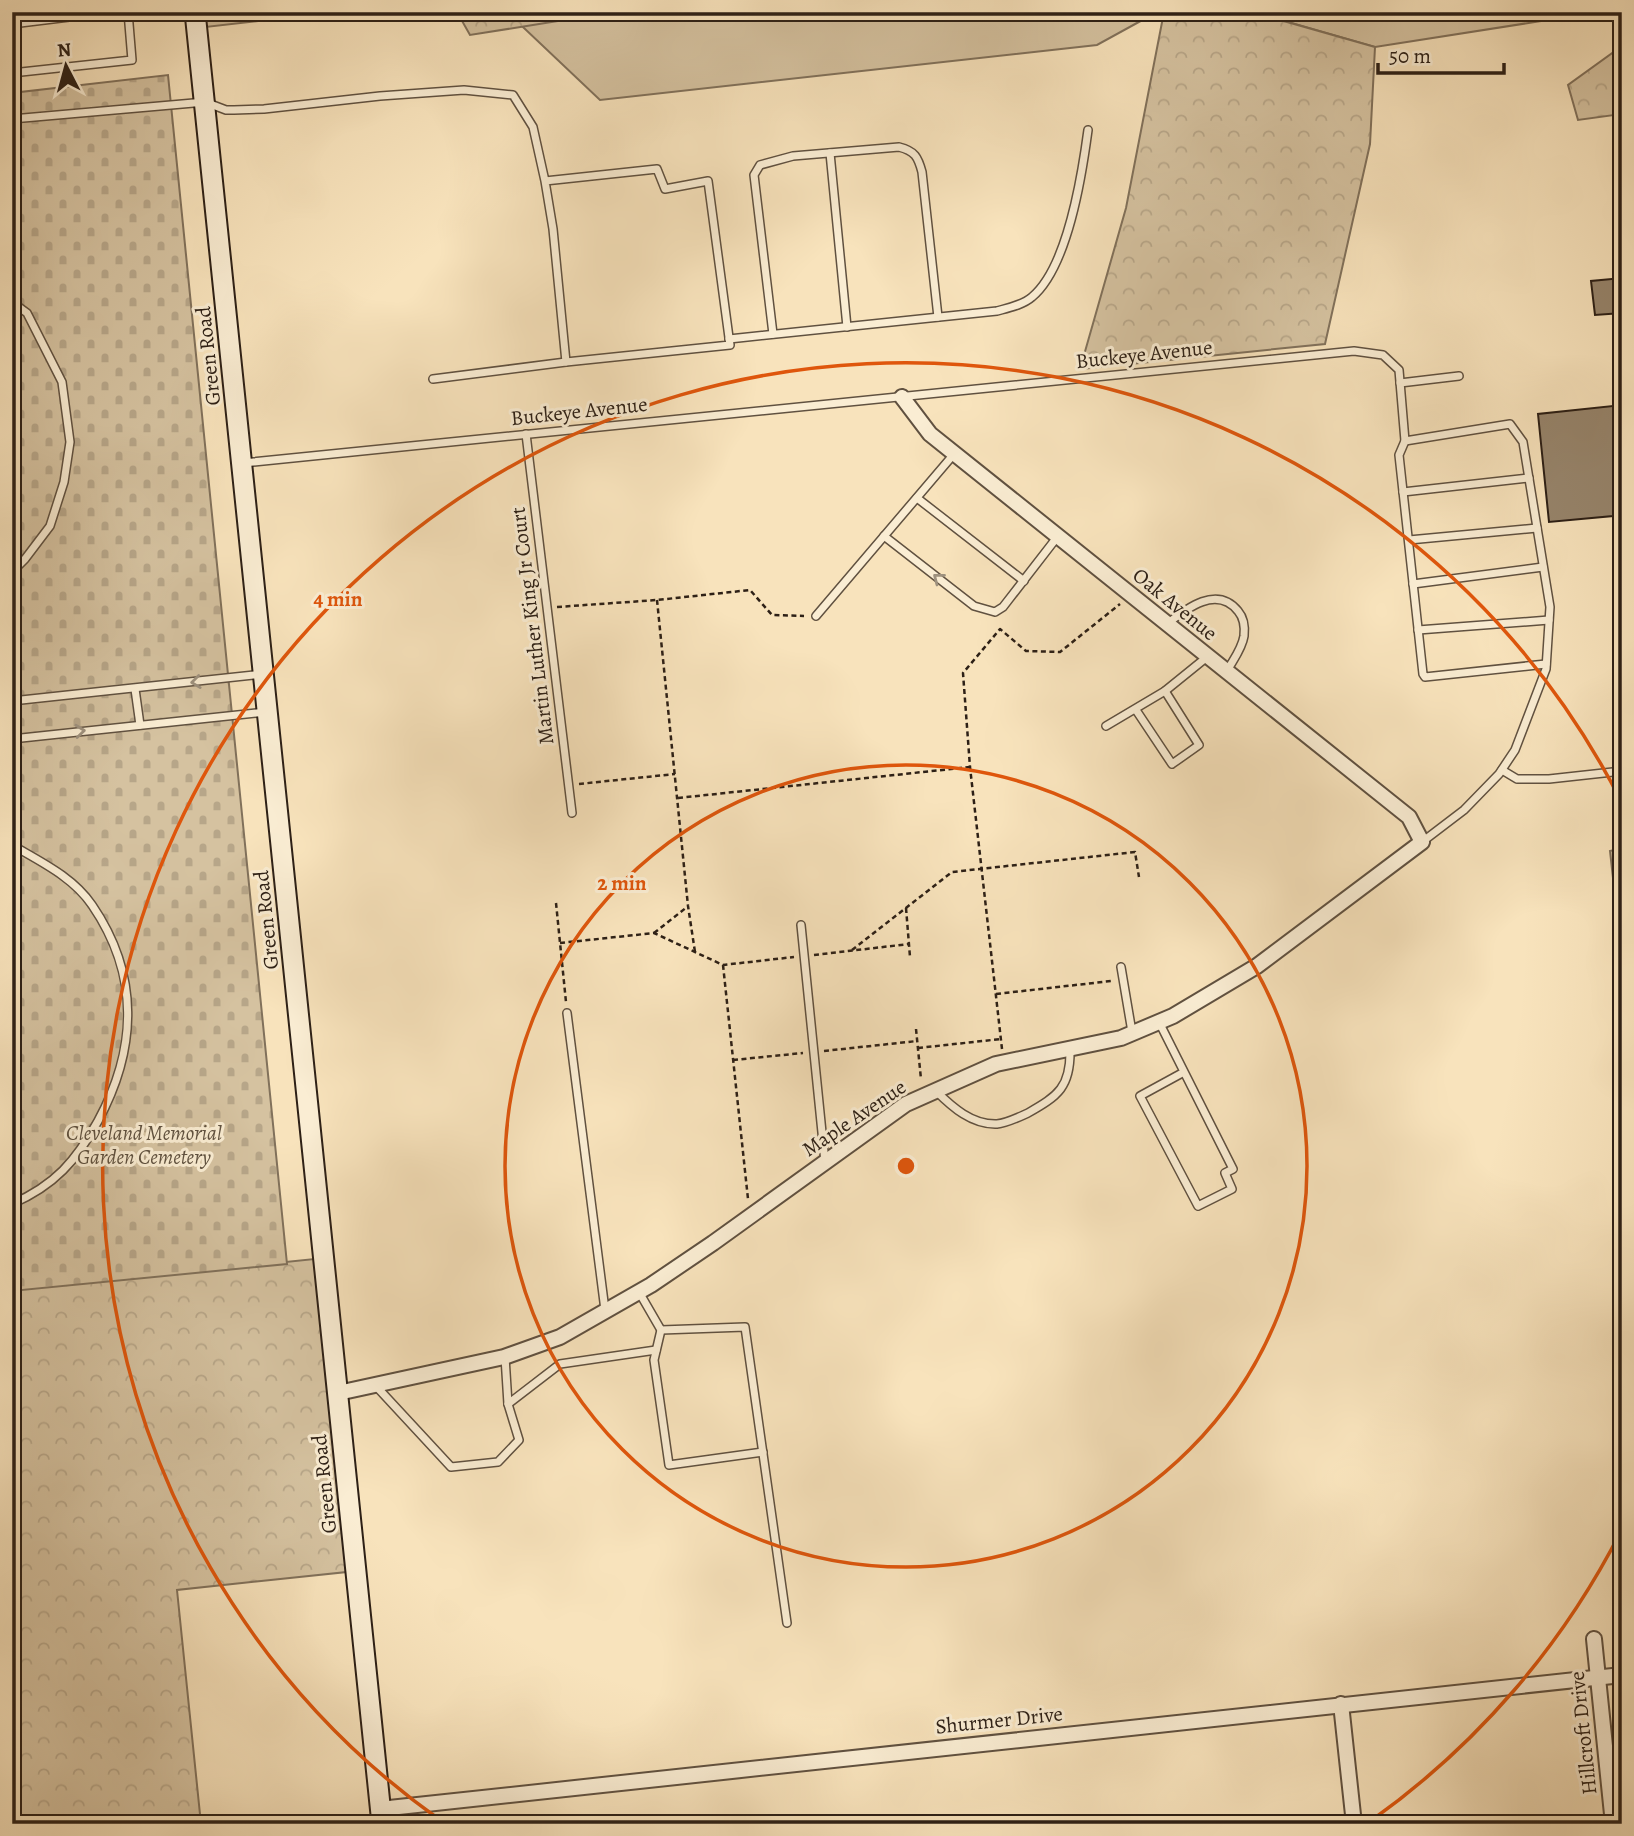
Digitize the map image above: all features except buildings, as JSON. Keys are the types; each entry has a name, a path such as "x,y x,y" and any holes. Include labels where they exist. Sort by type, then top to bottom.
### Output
{"main road":[{"name":"Green Road","path":"195,12 381,1816"}],"street":[{"name":"Oak Avenue","path":"902,397 930,434 1409,817 1422,842"},
{"name":"Maple Avenue","path":"338,1393 505,1357 560,1337 639,1292 750,1217 906,1104 1004,1062 1121,1038 1173,1016 1257,966 1422,842"},
{"name":"Hillcroft Drive","path":"1594,1639 1613,1824"},
{"name":"Shurmer Drive","path":"381,1816 1341,1704 1622,1675"},
{"path":"1341,1704 1354,1824"}],"lane":[{"path":"12,24 110,12"},
{"path":"12,73 132,60 128,12"},
{"path":"12,119 205,102 226,110 234,110 464,90 513,95 533,127 545,181 553,229 566,362"},
{"path":"729,339 997,311 1030,299 1041,288 1056,263 1082,177 1088,130"},
{"path":"773,334 754,176 760,165 777,159 830,153 899,147 911,150 918,158 922,172 938,317"},
{"path":"830,153 847,327"},
{"path":"433,379 730,345 708,181 665,189 657,169 545,181"},
{"path":"12,302 27,313 62,382 71,442 64,482 50,526 12,572"},
{"name":"Buckeye Avenue","path":"242,463 1354,351 1382,355 1399,370 1405,441 1399,455 1425,677 1546,664"},
{"path":"1400,383 1459,376"},
{"path":"1405,441 1510,424 1523,442 1550,607 1546,664 1515,750 1502,771 1464,810 1422,842"},
{"name":"Martin Luther King Jr Court","path":"526,434 572,813"},
{"path":"816,616 955,454"},
{"path":"1404,492 1529,478"},
{"path":"917,498 1024,581"},
{"path":"1409,540 1537,528"},
{"path":"884,536 974,606 995,612 1003,607 1058,536"},
{"path":"1413,584 1543,567"},
{"path":"1167,624 1200,602 1217,598 1231,603 1241,614 1245,624 1244,639 1226,671"},
{"path":"1418,631 1549,620"},
{"path":"1106,726 1165,691 1207,657"},
{"path":"12,702 263,674"},
{"path":"135,689 140,725"},
{"path":"1136,710 1172,764 1199,745 1165,691"},
{"path":"12,739 268,711"},
{"path":"1502,771 1517,779 1622,771"},
{"path":"12,845 64,876 91,903 102,920 112,939 120,965 126,991 128,1032 117,1081 76,1158 36,1192 12,1204"},
{"path":"801,925 825,1163"},
{"path":"1121,967 1132,1033"},
{"path":"567,1013 605,1311"},
{"path":"1159,1022 1233,1169 1225,1173 1232,1189 1198,1206 1140,1096 1184,1072"},
{"path":"929,1093 975,1119 996,1124 1019,1117 1053,1099 1069,1072 1070,1048"},
{"path":"639,1292 661,1331 654,1360 669,1465 763,1452"},
{"path":"661,1331 745,1327 787,1623"},
{"path":"508,1405 560,1364 656,1350"},
{"path":"375,1385 451,1467 498,1462 519,1440 508,1405 505,1357"}],"path":[{"path":"547,608 750,590 772,615 816,616"},
{"path":"1004,1062 970,768 963,673 1000,629 1026,651 1060,652 1131,595"},
{"path":"657,600 695,952"},
{"path":"678,798 970,768"},
{"path":"568,785 675,774"},
{"path":"852,950 952,872 1135,852 1139,877"},
{"path":"556,903 567,1013"},
{"path":"654,933 688,906"},
{"path":"906,908 910,957"},
{"path":"560,943 654,933 723,965 750,1217"},
{"path":"996,994 1123,980"},
{"path":"916,1029 929,1093"},
{"path":"918,1048 1001,1039"}],"green space":[{"path":"195,12 338,12 197,28"},
{"path":"457,12 584,12 564,20 470,35"},
{"path":"507,12 1157,12 1097,45 600,100"},
{"path":"1164,12 1252,12 1375,47 1370,144 1325,344 1080,369 1126,208"},
{"path":"1253,12 1551,12 1554,19 1375,47"},
{"path":"1622,46 1622,114 1578,120 1568,85"},
{"name":"Cleveland Memorial Garden Cemetery","path":"168,75 287,1264 12,1291 12,93"},
{"path":"1622,848 1622,959 1610,851"},
{"path":"324,1258 356,1571 177,1590 201,1824 12,1824 12,1290"}]}
